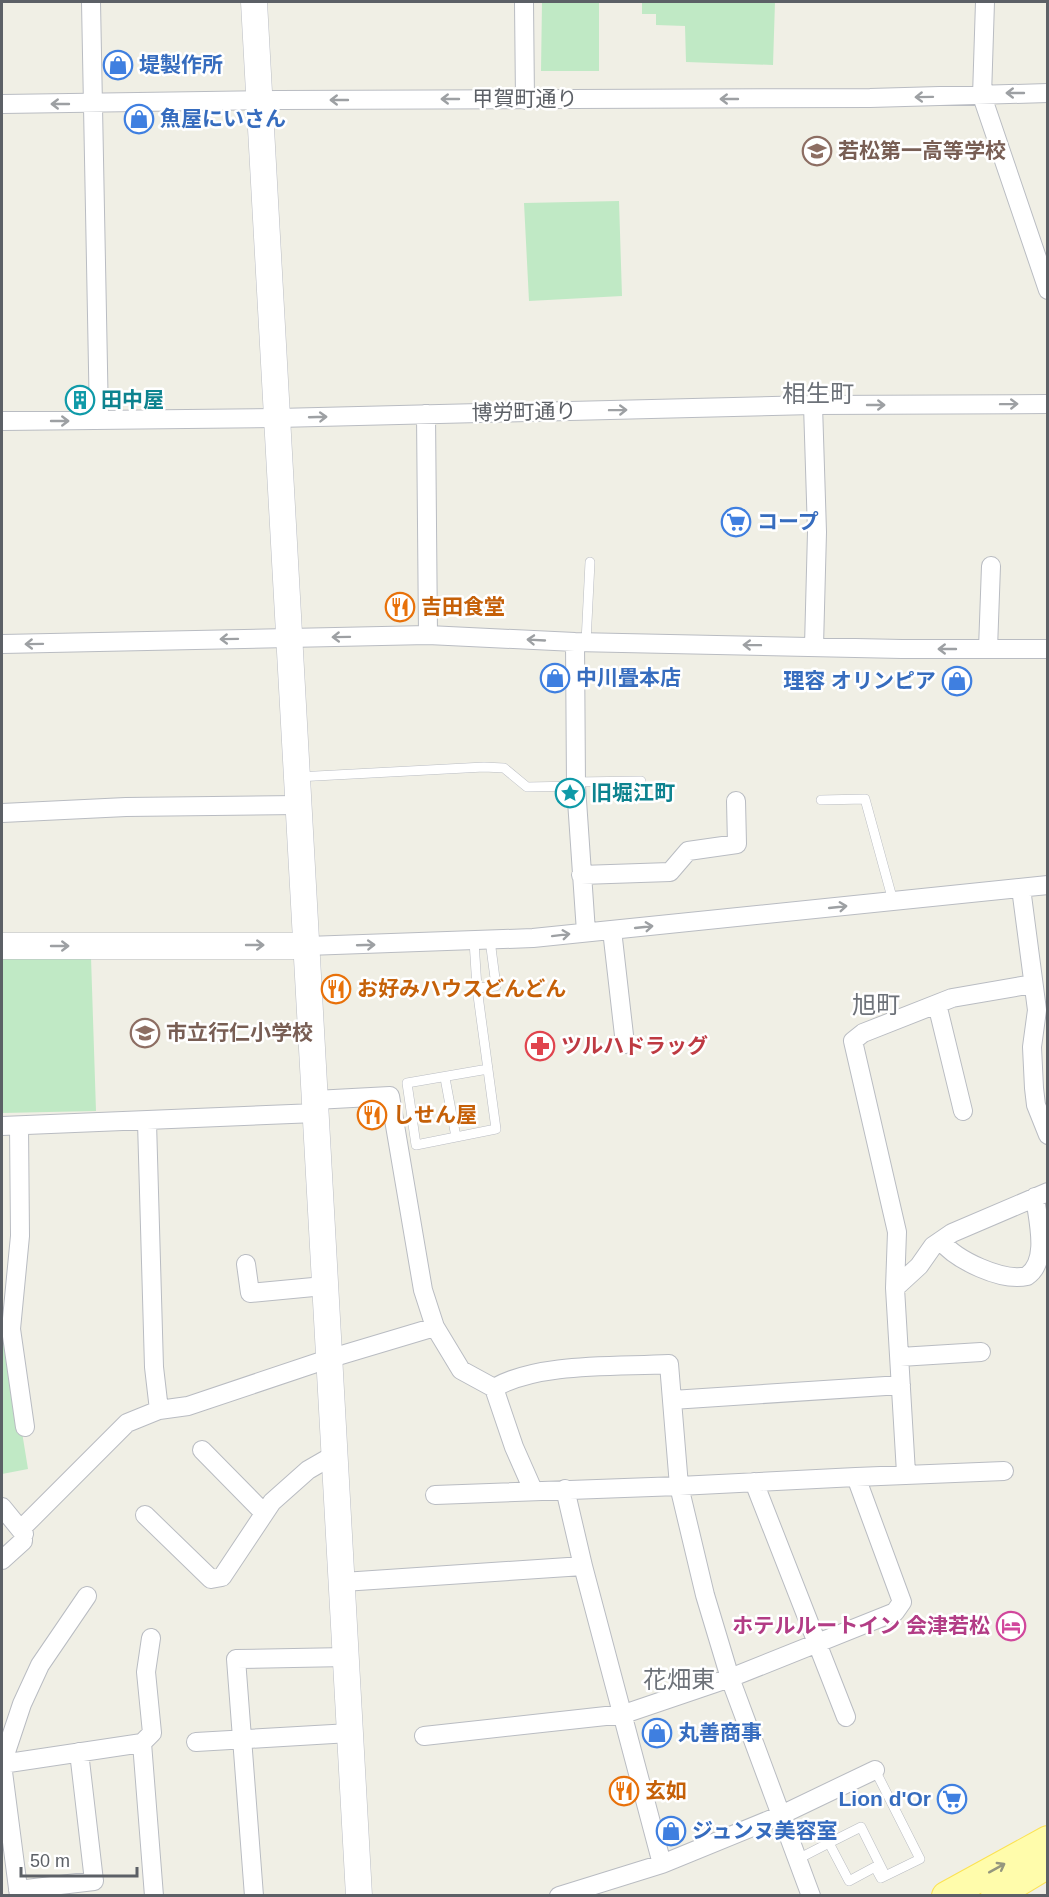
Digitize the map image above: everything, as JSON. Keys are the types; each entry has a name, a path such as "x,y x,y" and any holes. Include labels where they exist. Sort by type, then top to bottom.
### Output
{"main road":[{"path":"946,1896 1047,1840"},
{"path":"995,1896 1047,1864"}],"street":[{"path":"91,2 99,420"},
{"path":"254,2 359,1896"},
{"path":"985,2 982,96 1047,290"},
{"path":"524,3 525,100"},
{"name":"甲賀町通り","path":"2,104 261,100 982,96 1000,93 1047,93"},
{"name":"博労町通り","path":"2,421 278,418 813,405 1047,404"},
{"path":"813,405 817,532 814,646"},
{"path":"426,414 428,635"},
{"path":"988,649 991,566"},
{"path":"2,645 428,635 580,642 1047,649"},
{"path":"580,642 576,784 585,932"},
{"path":"581,875 670,872 688,851 737,844 736,801"},
{"path":"2,813 126,807 299,805"},
{"path":"2,946 308,946 482,940 612,930 1047,885"},
{"path":"1021,888 1037,1010 1032,1047 1041,1087 1036,1105 1047,1135"},
{"path":"612,930 626,1044"},
{"path":"906,1473 895,1288 897,1232 853,1041 863,1033 952,998 1034,984"},
{"path":"937,1004 963,1111"},
{"path":"25,1427 11,1329 20,1236 10,1126 147,1122 315,1106 390,1096 423,1290 435,1327 461,1370 494,1388 514,1447 533,1490"},
{"path":"147,1122 154,1367 159,1410"},
{"path":"895,1288 941,1241 952,1233 1041,1195 1042,1252 1039,1266 1027,1276 1005,1277 951,1254 941,1241"},
{"path":"246,1264 250,1293 324,1286"},
{"path":"2,1560 23,1541 23,1527 127,1423 159,1410 188,1406 328,1359 435,1327"},
{"path":"900,1357 981,1352"},
{"path":"494,1388 508,1380 555,1371 669,1364 679,1486 705,1595 730,1678 779,1816 811,1896"},
{"path":"672,1400 901,1385"},
{"path":"202,1450 264,1513"},
{"path":"145,1515 215,1580 225,1574 264,1513 308,1470 334,1455"},
{"path":"435,1495 1004,1470"},
{"path":"424,1736 624,1714 730,1678 896,1612 902,1602 856,1477"},
{"path":"754,1482 846,1717"},
{"path":"565,1489 583,1566 662,1864"},
{"path":"2,1507 24,1534"},
{"path":"343,1582 583,1566"},
{"path":"79,1752 94,1881 18,1893 2,1764 22,1704 40,1665 87,1596"},
{"path":"2,1764 142,1743 152,1732 146,1672 151,1638"},
{"path":"254,1896 236,1659 347,1657"},
{"path":"196,1742 350,1733"},
{"path":"142,1743 154,1896"},
{"path":"559,1896 662,1864 779,1816 875,1770"}],"lane":[{"path":"580,642 590,562"},
{"path":"297,777 484,767 504,768 527,787 640,781"},
{"path":"821,800 865,799 893,901"},
{"path":"477,988 496,986 482,940"},
{"path":"482,940 477,988 488,1069 496,1129 416,1145 407,1083 488,1069"},
{"path":"445,1078 456,1137"},
{"path":"829,1843 849,1881 875,1867 880,1878 920,1859 875,1770"},
{"path":"796,1860 861,1827 886,1875"}],"green space":[{"path":"542,2 599,2 599,71 541,71"},
{"path":"642,2 775,2 773,65 686,62 685,26 656,25 656,14 642,14"},
{"path":"619,201 622,296 529,301 524,203"},
{"path":"91,957 96,1111 2,1113 2,959"},
{"path":"2,1309 28,1469 2,1474"}],"place":[{"name":"堤製作所","path":"118,65"},
{"name":"魚屋にいさん","path":"139,119"},
{"name":"若松第一高等学校","path":"817,151"},
{"name":"田中屋","path":"80,400"},
{"name":"コープ","path":"736,522"},
{"name":"吉田食堂","path":"400,607"},
{"name":"中川畳本店","path":"555,678"},
{"name":"理容 オリンピア","path":"957,681"},
{"name":"旧堀江町","path":"570,793"},
{"name":"お好みハウスどんどん","path":"336,989"},
{"name":"市立行仁小学校","path":"145,1033"},
{"name":"ツルハドラッグ","path":"540,1046"},
{"name":"しせん屋","path":"372,1115"},
{"name":"ホテルルートイン 会津若松","path":"1011,1626"},
{"name":"丸善商事","path":"657,1733"},
{"name":"玄如","path":"624,1791"},
{"name":"Lion d'Or","path":"952,1799"},
{"name":"ジュンヌ美容室","path":"671,1831"}],"district":[{"name":"相生町","path":"818,394"},
{"name":"旭町","path":"876,1005"},
{"name":"花畑東","path":"679,1680"}]}
